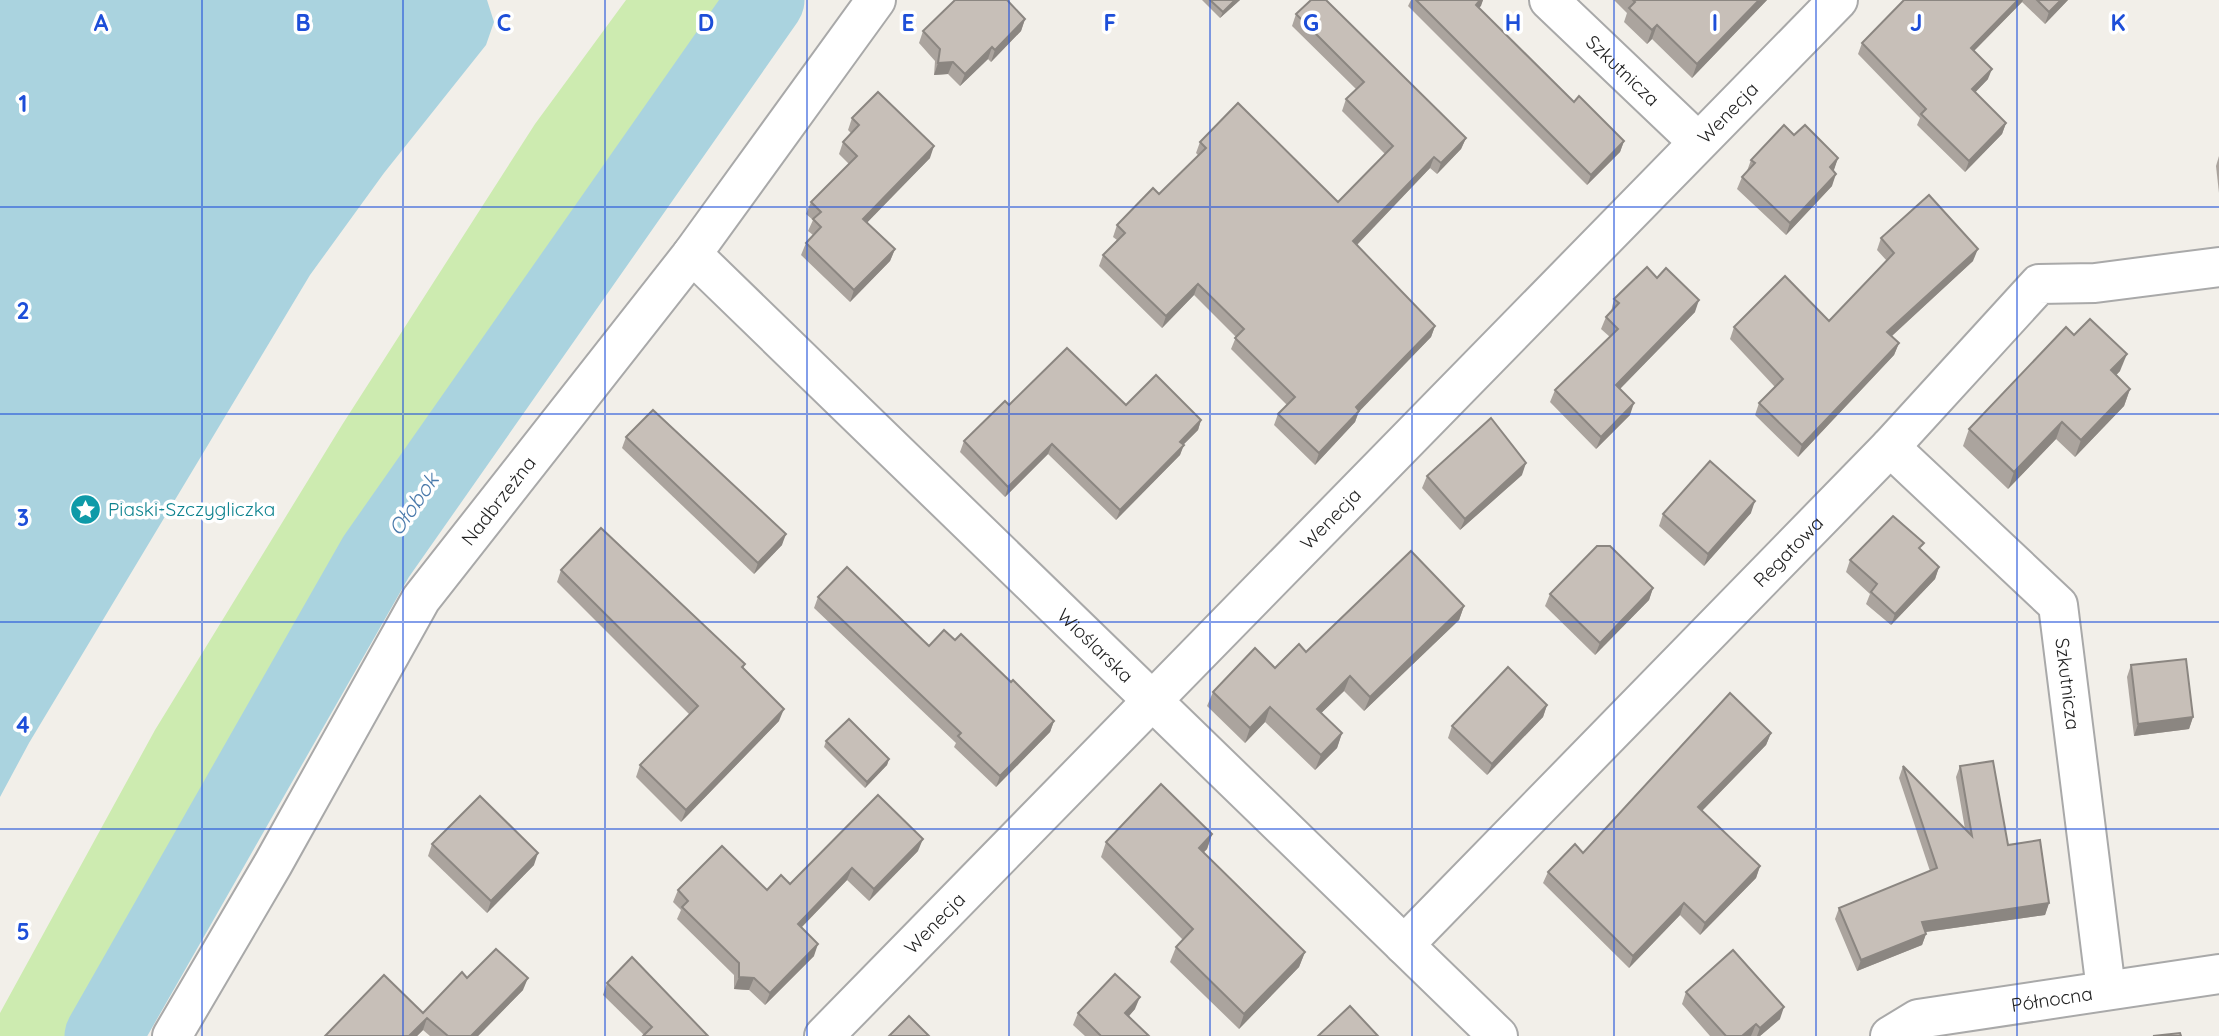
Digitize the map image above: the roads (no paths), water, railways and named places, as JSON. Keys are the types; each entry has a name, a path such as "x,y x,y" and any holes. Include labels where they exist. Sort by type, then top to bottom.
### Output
{"street":[{"name":"Nadbrzeżna","path":"172,1036 273,864 421,599 692,254 876,0"},
{"name":"Szkutnicza","path":"1549,0 1697,141"},
{"name":"Wenecja","path":"824,1036 1697,141 1838,0"},
{"name":"Wioślarska","path":"692,254 1155,699 1498,1036"},
{"name":"Regatowa","path":"1404,944 1890,447 2039,284 2095,283 2219,267"},
{"name":"Szkutnicza","path":"1890,447 2058,605 2106,990"},
{"name":"Północna","path":"1890,1036 1918,1019 2219,974"}],"water":[{"name":"Piaski-Szczygliczka","path":"0,0 487,0 494,22 486,45 384,173 310,275 29,743 0,797"}],"waterway":[{"name":"Ołobok","path":"103,1036 376,557 766,0"}],"place":[{"name":"Piaski-Szczygliczka","path":"85,509"}]}
